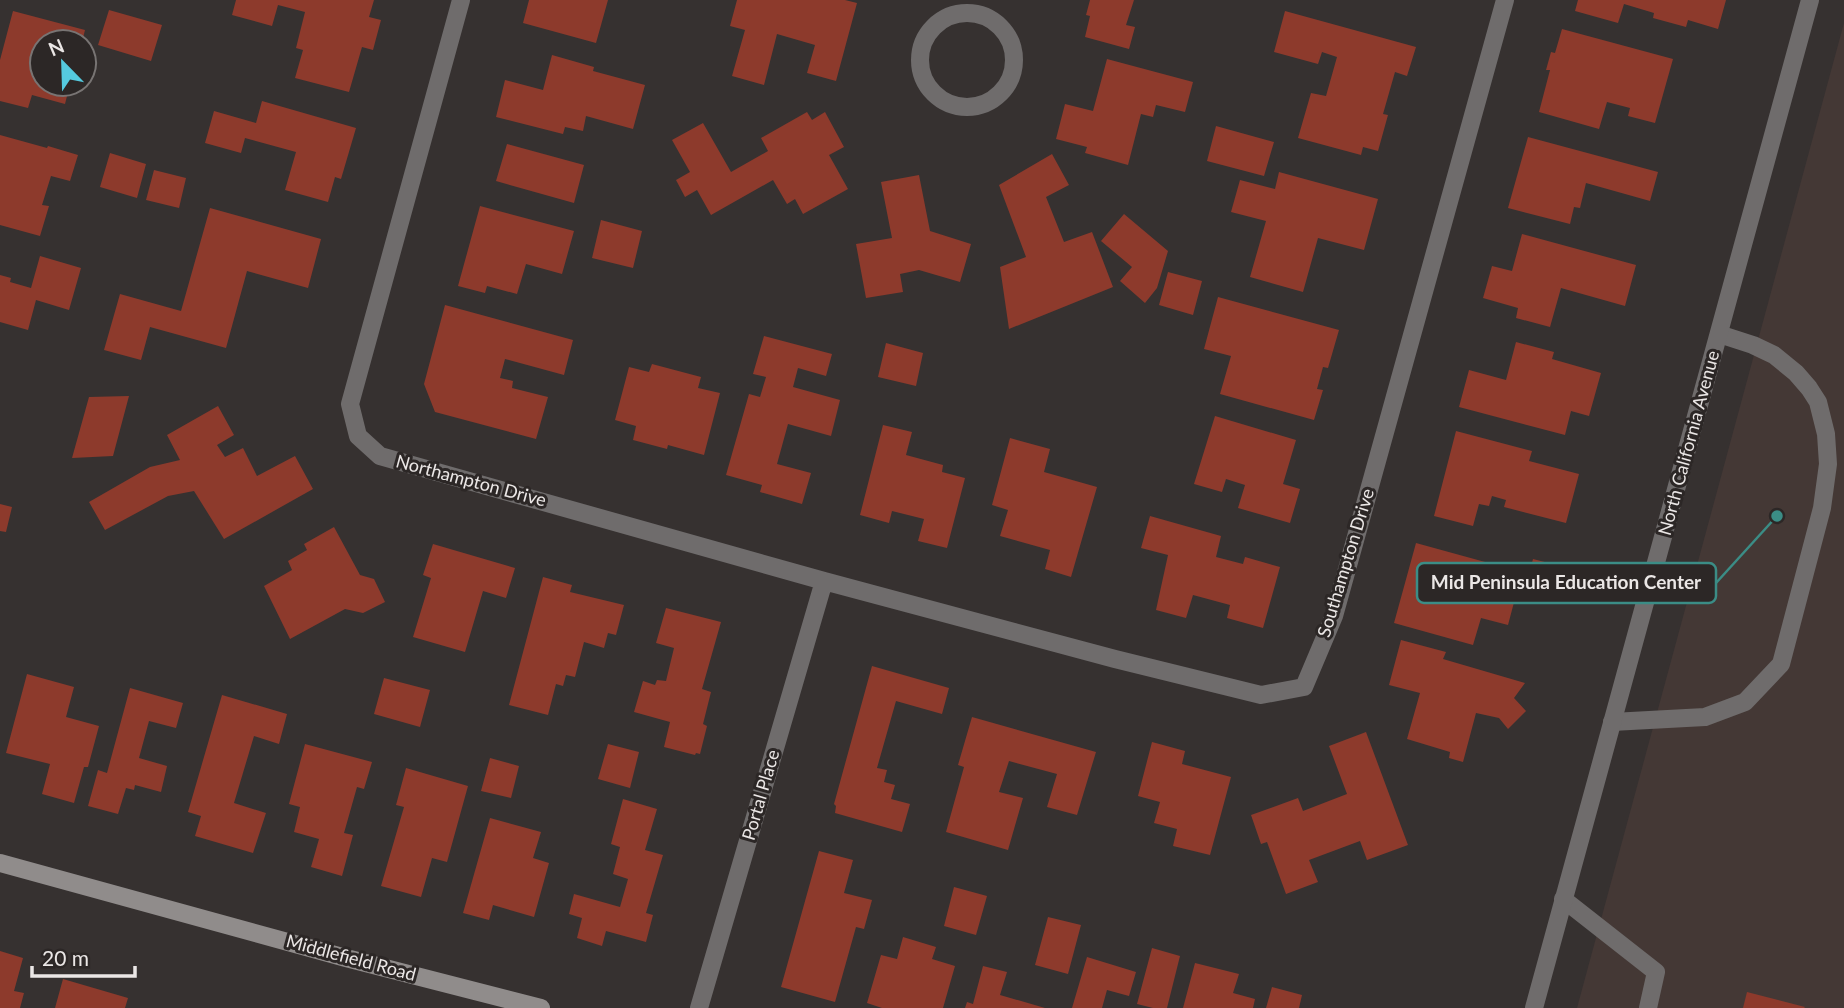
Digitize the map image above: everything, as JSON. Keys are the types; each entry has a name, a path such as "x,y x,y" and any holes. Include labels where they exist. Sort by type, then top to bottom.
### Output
{"main road":[{"name":"Middlefield Road","path":"0,863 346,958 541,1008"}],"street":[{"name":"Northampton Drive","path":"461,0 350,404 358,436 380,456 824,581"},
{"name":"Southampton Drive","path":"824,581 1261,695 1304,687 1334,616 1505,0"},
{"name":"North California Avenue","path":"1534,1008 1810,0"},
{"path":"985,8 1007,34 1013,48 1015,63 1011,78 1003,91 991,101 962,107 947,103 934,94 925,81 920,66 921,50 927,35 937,23 952,15 985,8"},
{"path":"1612,722 1705,717 1745,702 1781,664 1822,508 1828,464 1826,434 1818,402 1796,373 1774,355 1754,345 1718,334"},
{"name":"Portal Place","path":"699,1008 824,581"},
{"path":"1563,899 1656,972 1648,1008"}],"shaded area":[{"path":"1844,23 1844,1008 1577,1008"}],"building":[{"path":"236,0 374,0 369,17 381,20 373,50 362,47 349,92 295,78 303,50 296,48 305,12 278,5 272,26 232,15"},
{"path":"529,0 608,0 596,43 523,23"},
{"path":"737,0 845,0 857,3 836,81 807,73 815,45 777,34 764,85 732,76 745,30 730,26"},
{"path":"1090,0 1134,0 1126,25 1135,27 1129,49 1085,37 1090,16 1086,15"},
{"path":"1578,0 1726,0 1718,29 1688,20 1686,27 1653,18 1654,13 1624,4 1618,23 1575,11"},
{"path":"109,10 162,25 151,61 98,45"},
{"path":"13,11 77,28 28,28 28,98 31,98 28,108 0,101 0,60"},
{"path":"1285,11 1416,47 1407,76 1395,72 1383,114 1388,115 1378,151 1363,147 1361,155 1298,138 1311,93 1326,96 1337,57 1322,52 1318,64 1274,52"},
{"path":"1562,29 1673,59 1655,123 1628,116 1630,108 1607,102 1599,129 1539,112 1550,70 1546,70 1551,52 1555,53"},
{"path":"552,55 594,67 593,71 645,85 633,129 586,116 583,131 565,127 563,134 496,117 505,80 543,90"},
{"path":"1107,59 1193,82 1185,112 1156,105 1153,117 1141,114 1128,165 1085,153 1087,147 1056,139 1065,104 1093,111"},
{"path":"43,98 66,98 65,104"},
{"path":"262,101 356,128 341,179 335,177 328,202 285,190 296,152 245,138 241,153 205,143 214,111 256,123"},
{"path":"807,112 812,120 825,112 844,147 829,155 848,189 803,214 795,199 787,204 773,180 711,215 697,190 685,197 676,180 690,172 672,140 703,123 731,172 768,151 761,138"},
{"path":"1216,126 1274,142 1264,176 1207,161"},
{"path":"0,135 78,155 70,181 51,176 42,205 49,206 40,236 0,225"},
{"path":"1528,137 1658,172 1650,201 1586,183 1580,208 1574,207 1570,224 1508,208"},
{"path":"507,144 584,165 574,203 496,181"},
{"path":"110,153 146,164 137,198 100,187"},
{"path":"1052,154 1069,185 1046,197 1064,242 1092,232 1113,287 1009,329 1000,267 1026,257 999,185"},
{"path":"154,170 186,178 179,208 146,200"},
{"path":"1279,172 1378,199 1364,250 1318,238 1303,292 1250,277 1266,221 1231,212 1240,180 1275,189"},
{"path":"919,175 930,231 971,244 960,282 919,270 900,274 903,292 866,298 856,244 892,238 881,182"},
{"path":"480,206 574,231 562,274 526,264 517,294 487,286 485,293 458,286"},
{"path":"210,208 321,239 308,288 247,271 226,348 150,327 141,360 104,350 120,294 181,311"},
{"path":"1124,214 1168,251 1157,288 1145,303 1120,281 1132,267 1101,241"},
{"path":"601,220 642,231 633,268 592,258"},
{"path":"1522,234 1636,265 1625,306 1561,288 1550,327 1516,318 1518,308 1483,298 1492,266 1512,271"},
{"path":"40,256 81,268 69,310 36,300 28,330 0,322 0,275 11,278 10,282 31,288"},
{"path":"1168,272 1202,281 1193,315 1159,305"},
{"path":"1218,297 1339,330 1328,368 1323,367 1317,389 1323,390 1314,420 1220,394 1231,356 1204,349"},
{"path":"445,305 573,340 564,375 505,359 500,378 513,381 512,388 548,397 536,439 435,412 424,384"},
{"path":"764,336 832,354 826,376 798,368 793,387 840,400 831,436 788,424 777,464 811,473 802,504 760,492 762,485 726,475 749,394 760,397 766,377 753,374"},
{"path":"1516,342 1554,352 1552,359 1601,373 1589,416 1571,411 1565,435 1459,407 1469,370 1506,380"},
{"path":"886,343 923,353 916,386 878,377"},
{"path":"652,364 701,377 698,388 720,393 704,455 668,445 667,449 633,440 636,426 615,420 629,367 649,372"},
{"path":"129,396 113,456 72,458 89,397"},
{"path":"218,406 234,435 217,445 225,457 243,448 257,476 295,456 313,489 224,539 194,491 168,496 105,530 89,502 150,467 180,460 167,435"},
{"path":"1215,416 1296,440 1283,484 1300,489 1290,523 1238,508 1245,485 1226,479 1222,492 1194,484"},
{"path":"883,425 912,432 906,455 943,465 942,472 965,478 947,548 918,541 924,519 892,511 889,523 860,515"},
{"path":"1456,431 1532,451 1529,461 1579,474 1566,523 1504,507 1506,500 1492,496 1489,506 1479,504 1473,526 1434,516"},
{"path":"1010,438 1050,449 1044,472 1097,487 1071,577 1045,569 1050,550 1000,536 1008,510 992,505"},
{"path":"0,504 12,507 6,532 0,531"},
{"path":"1150,516 1221,536 1216,557 1243,564 1245,557 1280,567 1263,628 1227,618 1230,605 1193,595 1186,618 1156,610 1168,555 1141,548"},
{"path":"334,527 360,575 374,579 385,602 363,613 345,609 290,639 264,586 292,570 288,561 307,550 304,544"},
{"path":"1416,543 1529,574 1533,559 1572,569 1563,603 1517,591 1508,625 1481,618 1473,645 1394,623"},
{"path":"433,544 515,568 506,598 483,591 465,652 413,637 431,578 423,575"},
{"path":"543,577 572,585 570,592 624,605 616,635 608,633 604,648 584,642 575,677 566,675 563,686 556,684 548,715 509,705"},
{"path":"666,608 721,622 702,689 711,692 703,724 707,726 700,754 664,747 670,722 634,712 643,681 655,685 657,680 666,681 674,648 656,643"},
{"path":"1401,640 1446,652 1443,659 1525,683 1514,698 1526,711 1508,729 1499,718 1476,713 1463,762 1449,758 1450,752 1407,739 1420,693 1389,685"},
{"path":"872,666 949,688 942,714 896,701 877,768 887,770 884,782 895,785 891,799 910,804 902,832 835,813 834,804"},
{"path":"27,674 74,687 66,717 99,726 88,767 84,767 74,803 42,794 50,764 6,753"},
{"path":"384,678 430,690 420,727 374,714"},
{"path":"130,688 183,703 176,728 149,721 139,758 167,766 161,792 135,785 134,790 126,788 118,814 88,806 98,770 107,773"},
{"path":"222,695 287,714 279,744 254,736 234,803 266,813 253,853 195,836 201,816 188,812"},
{"path":"972,717 1096,752 1077,815 1047,807 1057,774 1009,761 999,792 1023,798 1008,850 946,832 964,767 958,765"},
{"path":"1366,732 1408,845 1367,860 1360,841 1309,860 1318,882 1286,894 1267,842 1261,844 1251,815 1298,798 1303,811 1347,794 1329,746"},
{"path":"1152,742 1185,751 1182,764 1231,777 1210,855 1173,846 1177,829 1154,823 1160,802 1138,796"},
{"path":"305,744 372,762 364,789 357,787 344,833 353,835 342,876 311,867 319,839 294,832 300,807 289,804"},
{"path":"608,744 639,752 630,788 598,779"},
{"path":"490,758 519,766 511,798 481,791"},
{"path":"406,768 468,786 447,862 432,858 421,897 381,886 404,807 396,805"},
{"path":"623,799 657,809 645,850 663,855 646,913 653,915 646,942 606,931 602,946 577,938 582,918 569,914 574,894 620,907 628,879 613,874 620,847 611,844"},
{"path":"490,818 541,832 533,858 549,863 534,917 493,905 489,920 463,913"},
{"path":"819,851 853,860 844,893 872,900 864,929 856,927 835,1002 781,987"},
{"path":"954,887 987,896 976,935 944,926"},
{"path":"1048,917 1081,925 1068,974 1035,965"},
{"path":"903,937 936,947 932,959 955,966 943,1008 882,1008 867,1003 881,955 897,959"},
{"path":"1152,948 1180,956 1167,1008 1137,1004"},
{"path":"0,951 23,958 14,991 24,993 20,1008 0,1008"},
{"path":"1087,957 1136,972 1129,996 1107,990 1102,1008 1072,1008"},
{"path":"1195,963 1239,974 1233,993 1255,999 1253,1008 1183,1008"},
{"path":"983,966 1007,972 1000,995 1045,1008 965,1008 967,1002 973,1004"},
{"path":"63,979 128,998 125,1008 55,1008"},
{"path":"1272,987 1302,995 1299,1008 1266,1008"},
{"path":"1747,992 1805,1007 1743,1008"}],"place":[{"name":"Mid Peninsula Education Center","path":"1777,516"}]}
